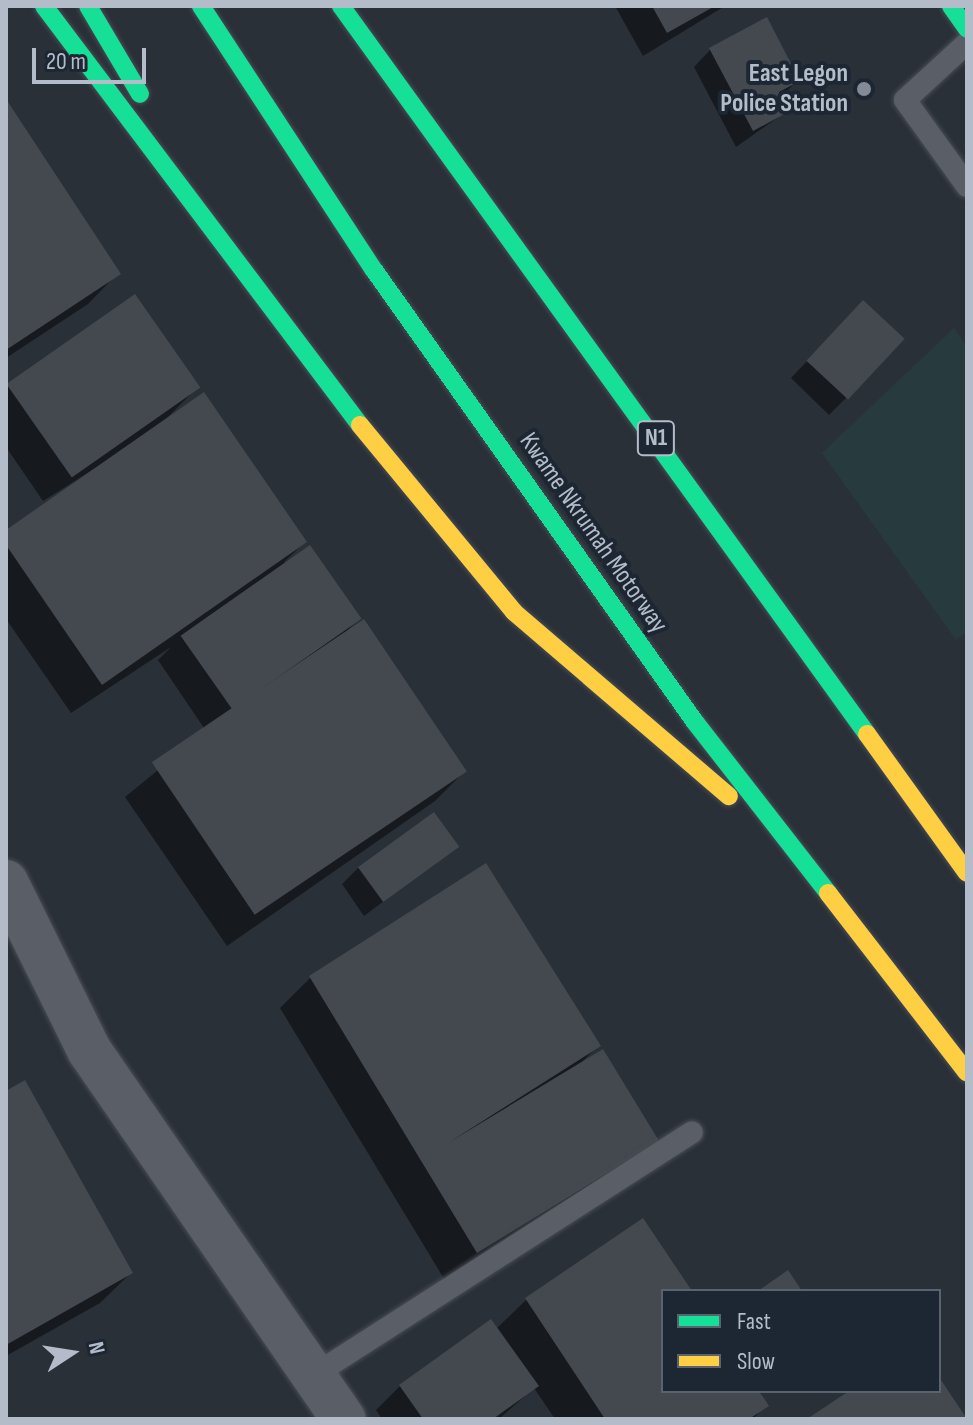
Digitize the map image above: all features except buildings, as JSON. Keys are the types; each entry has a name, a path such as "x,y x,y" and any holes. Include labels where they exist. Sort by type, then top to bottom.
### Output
{"main road":[{"path":"44,6 250,281 514,612 797,855"},
{"path":"88,6 250,281"},
{"name":"Kwame Nkrumah Motorway","path":"201,6 374,270 797,855 967,1073"},
{"name":"N1","path":"341,6 967,873"},
{"path":"951,6 967,29"}],"street":[{"path":"6,882 89,1050 344,1419"}],"lane":[{"path":"967,43 905,100 967,186"},
{"path":"314,1375 692,1132"}],"green space":[{"path":"954,328 967,347 967,632 956,640 822,453"}],"traffic: fast":[{"path":"44,6 360,425"},
{"path":"88,6 140,94"},
{"path":"201,6 374,270 695,722 828,893"},
{"path":"341,6 867,734"},
{"path":"951,6 967,29"}],"traffic: slow":[{"path":"360,425 514,612 729,796"},
{"path":"867,734 967,873"},
{"path":"828,893 967,1073"}],"place":[{"name":"East Legon Police Station","path":"864,89"}]}
